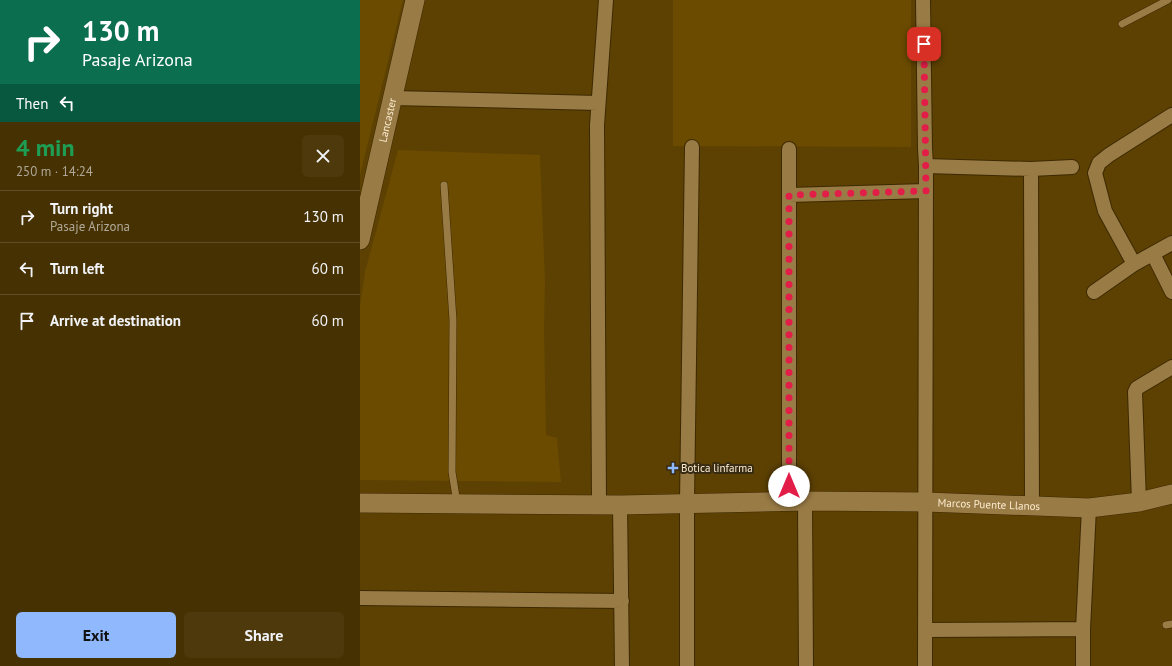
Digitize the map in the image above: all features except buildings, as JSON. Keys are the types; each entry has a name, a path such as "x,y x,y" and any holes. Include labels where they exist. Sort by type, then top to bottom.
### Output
{"street":[{"name":"Lancaster","path":"360,240 415,0"},
{"path":"599,504 598,103 606,0"},
{"path":"923,0 924,148 926,166 926,666"},
{"path":"393,98 598,103"},
{"path":"1134,264 1105,210 1095,172 1099,163 1109,155 1172,115"},
{"path":"687,666 687,502 692,147"},
{"path":"789,149 797,501 806,666"},
{"path":"926,166 1031,169 1072,167"},
{"path":"1031,169 1032,505"},
{"path":"789,195 926,191"},
{"path":"1094,292 1134,264 1172,243"},
{"path":"1153,254 1172,292"},
{"path":"1139,502 1135,392 1137,388 1172,367"},
{"name":"Marcos Puente Llanos","path":"360,503 458,505 620,505 687,502 797,501 926,502 1089,508 1139,502 1172,494"},
{"path":"620,505 622,666"},
{"path":"1083,666 1083,629 1089,508"},
{"path":"360,598 622,601"},
{"path":"925,630 1083,629"}],"lane":[{"path":"1122,24 1168,0"},
{"path":"444,185 453,320 452,472 458,505"}],"shaded area":[{"path":"360,0 403,0 360,175"},
{"path":"673,0 911,0 911,147 673,146"},
{"path":"398,150 540,155 545,281 544,328 546,435 557,438 561,482 360,480 360,306 365,272"}],"place":[{"name":"Botica linfarma","path":"673,468"}],"route":[{"path":"789,486 789,195 926,191 924,148 924,44"}]}
